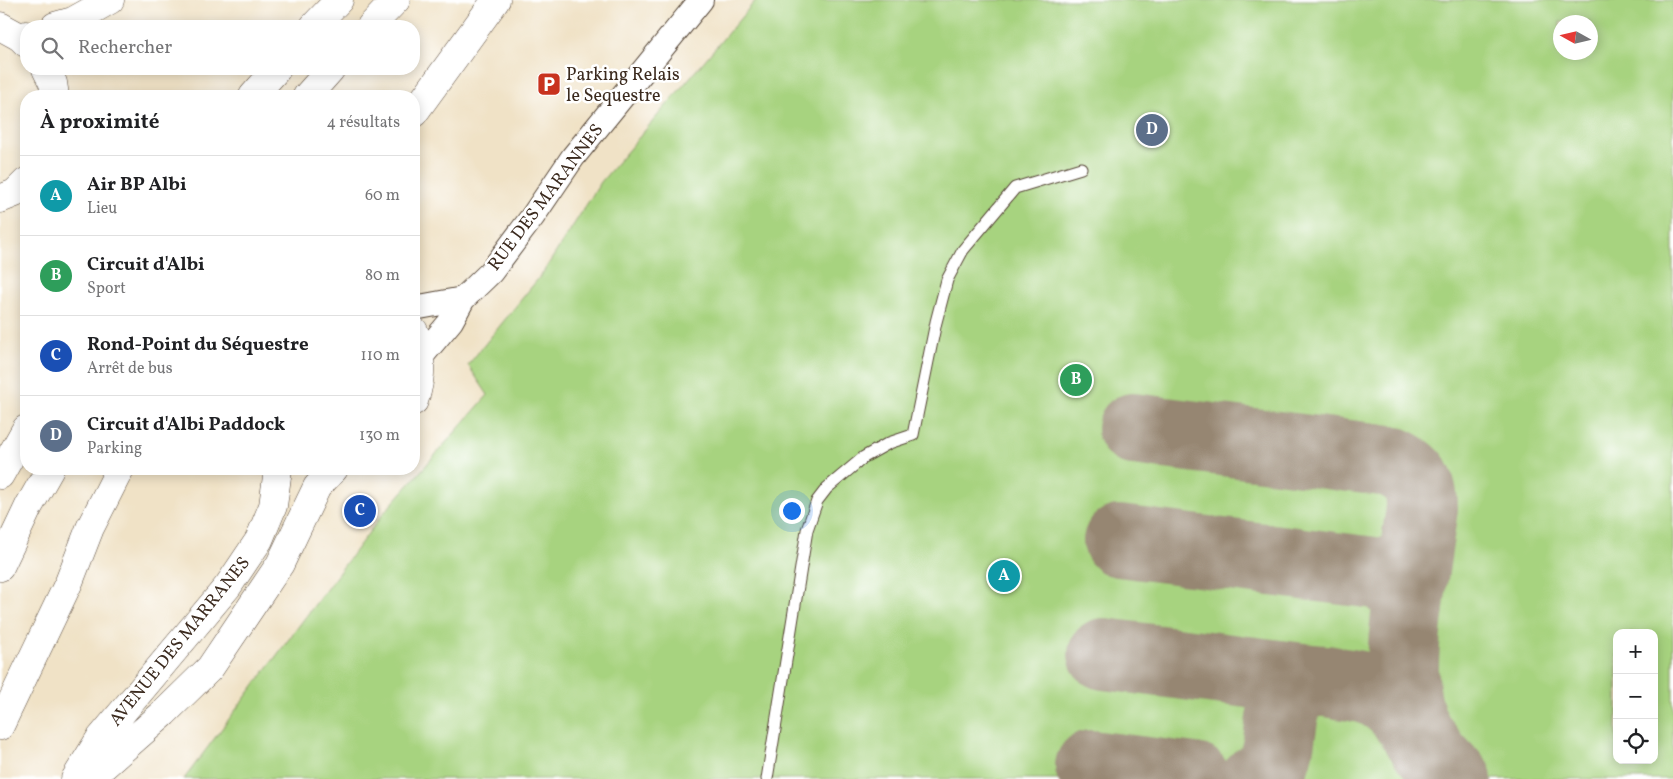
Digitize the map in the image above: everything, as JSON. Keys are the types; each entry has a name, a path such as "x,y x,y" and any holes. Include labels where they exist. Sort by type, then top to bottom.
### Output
{"main road":[{"path":"75,20 110,0"},
{"path":"320,20 339,0"},
{"path":"377,20 396,0"},
{"path":"420,105 496,0"},
{"path":"49,75 54,90"},
{"path":"258,90 272,75"},
{"path":"312,90 326,75"},
{"path":"0,475 20,440"},
{"path":"0,567 29,506 47,475"},
{"path":"0,726 69,582 90,528 117,475"},
{"name":"AVENUE DES MARRANES","path":"75,779 99,740 228,586 259,540 273,506 277,475"},
{"name":"AVENUE DES MARRANES","path":"89,779 164,713 210,668 280,564 317,488 329,475"}],"street":[{"name":"RUE DES MARANNES","path":"420,358 450,321 463,299 491,272 572,157 701,0"},
{"path":"420,307 463,299"}],"lane":[{"path":"767,779 807,530 817,501 827,488 864,457 889,443 912,435 947,280 964,250 1015,188 1081,168"},
{"path":"771,756 774,779"}],"green space":[{"path":"756,0 1673,0 1673,779 184,779 382,515 417,475 420,475 420,472 488,395 468,365 542,274 601,182"}],"taxiway":[{"path":"1133,429 1390,461 1411,473 1418,484 1422,508 1404,642 1403,679 1405,697 1409,714 1419,736 1434,756 1456,779"},
{"path":"1119,541 1375,573 1382,575 1397,586 1408,609"},
{"path":"1104,654 1320,681"},
{"path":"1257,779 1269,769 1275,756 1284,711 1289,698 1298,687 1314,681 1357,686 1377,692 1401,710 1415,729"},
{"path":"1091,766 1195,779"}],"place":[{"name":"Parking Relais le Sequestre","path":"549,84"},
{"name":"Circuit d'Albi Paddock","path":"1152,130"},
{"name":"Circuit d'Albi","path":"1076,380"},
{"name":"Rond-Point du Séquestre","path":"360,511"},
{"name":"Air BP Albi","path":"1004,576"}]}
